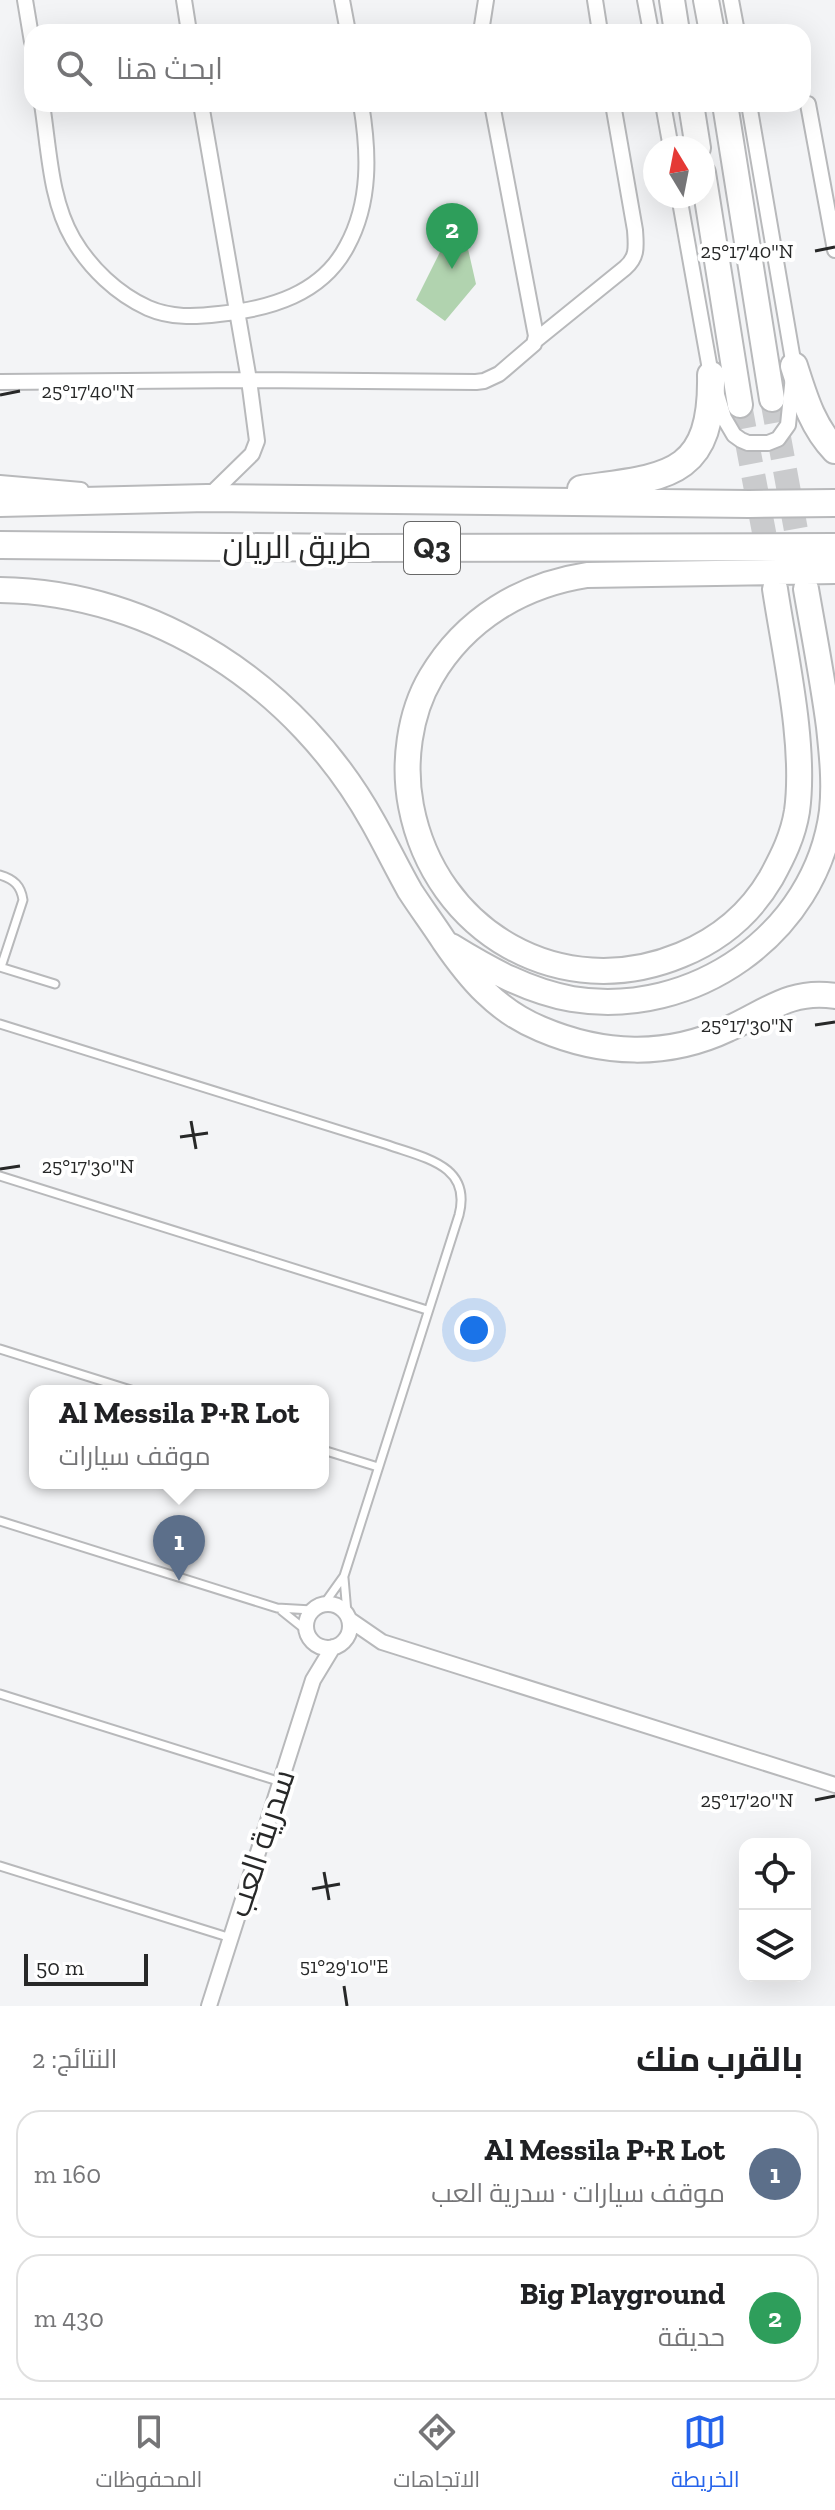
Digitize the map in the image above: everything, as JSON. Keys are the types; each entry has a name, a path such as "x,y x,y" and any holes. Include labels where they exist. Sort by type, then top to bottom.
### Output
{"highway":[{"path":"794,366 810,416 835,450"},
{"path":"499,501 641,481 672,472 683,465 702,441 711,403 711,375"},
{"name":"طريق الريان","path":"0,503 207,498 835,503"},
{"name":"طريق الريان","path":"0,545 835,547"},
{"path":"0,554 29,545"}],"main road":[{"path":"672,0 676,24"},
{"path":"706,0 710,24"},
{"path":"692,112 696,136"},
{"path":"726,112 772,399"},
{"path":"709,208 740,405"},
{"path":"775,589 792,695 798,759 797,809 784,854 746,913 729,928 688,952 666,961 617,971 594,971 548,963 526,956 487,932 451,897 438,879 419,836 409,793 409,750 417,707 437,667 465,633 503,603 562,579 650,573 835,571"},
{"path":"0,576 77,582 133,599 232,654 245,666 253,680"},
{"path":"446,943 501,975 540,992 610,1002 640,1000 684,989 725,970 769,938 796,906 813,876 825,845 834,795 827,711 806,589"},
{"path":"0,590 54,594 94,601 132,613 190,640 253,680 306,729 338,768 366,810 417,901 470,978 512,1015 557,1035 613,1049 642,1051 685,1045 730,1029 794,996 835,996"}],"street":[{"path":"25,0 29,24"},
{"path":"184,0 188,24"},
{"path":"342,0 346,24"},
{"path":"482,24 486,0"},
{"path":"595,0 599,24"},
{"path":"645,0 650,24"},
{"path":"731,0 736,24"},
{"path":"43,112 64,222 78,246 108,282 136,302 164,313 194,317 236,313 278,303 317,282 333,266 346,248 362,205 367,143 362,112"},
{"path":"202,112 257,441 252,454 207,498"},
{"path":"493,112 536,340"},
{"path":"0,382 484,381 499,374 634,258 637,248 635,230 614,112"},
{"path":"664,112 669,136"},
{"path":"681,208 711,375 728,427 741,440 758,444 778,439 788,425 793,400 794,366 750,112"},
{"path":"809,112 835,250"},
{"name":"طريق الريان","path":"0,483 177,499"},
{"path":"382,1642 317,1645 309,1636 306,1623 318,1607 337,1605 382,1642 835,1785"},
{"path":"338,1644 348,1635 348,1617"},
{"name":"سدرية العب","path":"309,1636 313,1680"},
{"name":"سدرية العب","path":"209,2006 313,1680 338,1644"}],"lane":[{"path":"0,875 16,883 23,900 0,967 55,984"},
{"path":"0,1024 388,1145 444,1166 458,1184 461,1205 344,1576 318,1607 277,1608 0,1521"},
{"path":"0,1176 427,1310"},
{"path":"0,1349 115,1385"},
{"path":"329,1452 378,1467"},
{"path":"344,1576 348,1617"},
{"path":"277,1608 309,1636"},
{"path":"0,1694 281,1782"},
{"path":"0,1866 231,1938"}],"green space":[{"path":"458,205 476,284 445,321 416,300 439,254"}],"tunnel":[{"path":"772,399 802,563"},
{"path":"740,405 770,564"}],"place":[{"name":"Big Playground","path":"452,269"},
{"name":"Al Messila P+R Lot","path":"179,1581"}]}
